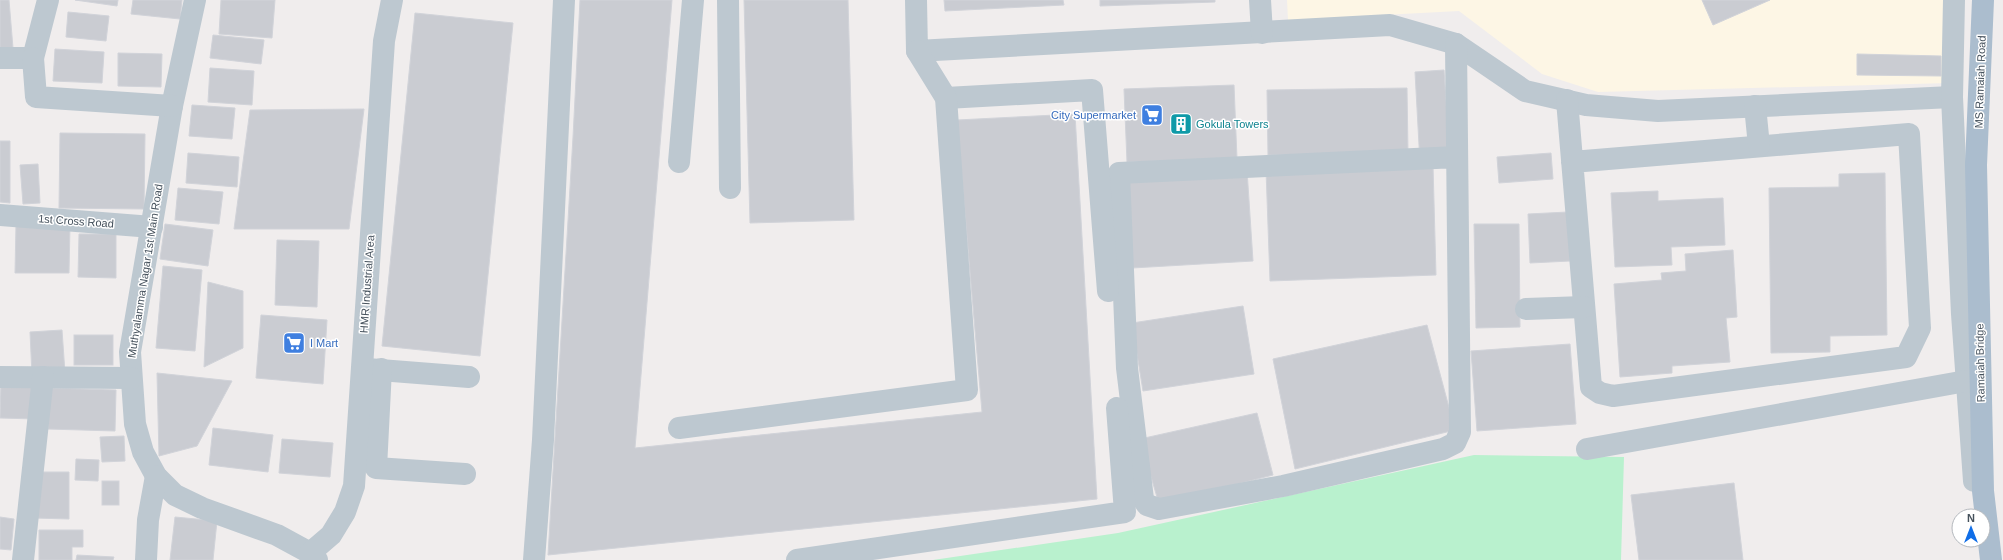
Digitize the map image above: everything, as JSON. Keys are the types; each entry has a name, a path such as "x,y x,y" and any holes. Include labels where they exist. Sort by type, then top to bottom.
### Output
{"main road":[{"name":"MS Ramaiah Road","path":"1976,165 1983,0"},
{"name":"Ramaiah Bridge","path":"1976,165 1983,491 1991,560"}],"street":[{"path":"48,0 33,58 36,97 172,106"},
{"name":"Muthyalamma Nagar 1st Main Road","path":"196,0 172,106 130,352 135,424 143,452 156,476 175,495 202,508 277,535 313,557"},
{"name":"HMR Industrial Area","path":"313,557 331,535 346,512 354,486 371,369 384,40 392,0"},
{"path":"534,560 542,440 564,0"},
{"path":"679,162 693,0"},
{"path":"728,0 730,188"},
{"path":"679,428 966,390 946,98 917,51 916,0"},
{"path":"1260,0 1262,33"},
{"path":"1954,0 1952,97 1966,381 1975,508"},
{"path":"917,51 1390,25 1456,44 1525,90 1586,105 1658,111 1952,97"},
{"path":"1456,44 1460,432 1455,443 1443,449 1283,486 1159,509 1147,505 1143,499 1127,368 1119,173 1457,157"},
{"path":"0,58 33,58"},
{"path":"797,560 1125,512 1092,90 946,98"},
{"path":"1567,100 1572,162 1584,306 1591,387 1600,393 1613,396 1906,357 1920,328 1909,134 1572,162"},
{"path":"1756,106 1759,146"},
{"name":"1st Cross Road","path":"0,215 152,227"},
{"path":"1526,309 1584,306"},
{"path":"465,474 376,468 371,369 469,377"},
{"path":"0,377 131,378"},
{"path":"23,560 43,377"},
{"path":"1587,449 1966,381"},
{"path":"146,560 148,520 156,476"},
{"path":"1979,548 1980,560"}],"shaded area":[{"path":"1287,0 1951,0 1950,83 1598,92 1542,74 1459,11 1288,20"}],"green space":[{"path":"1474,455 1624,457 1621,560 933,560 1118,533"}],"building":[{"path":"0,0 9,0 13,48 0,49"},
{"path":"75,0 118,0 117,6"},
{"path":"133,0 182,0 180,19 131,14"},
{"path":"221,0 275,0 272,38 219,34"},
{"path":"580,0 672,0 635,448 982,412 957,120 1075,114 1097,499 548,555"},
{"path":"744,0 848,0 854,220 750,223"},
{"path":"944,0 1063,0 1064,5 945,11"},
{"path":"1100,0 1215,0 1215,2 1100,6"},
{"path":"1702,0 1770,0 1713,25"},
{"path":"68,12 109,16 106,41 66,37"},
{"path":"415,13 513,23 480,356 382,346"},
{"path":"213,35 264,40 261,64 210,58"},
{"path":"55,49 104,52 102,83 53,81"},
{"path":"118,53 162,54 161,87 118,86"},
{"path":"1857,54 1941,56 1941,76 1857,75"},
{"path":"210,68 254,71 252,105 208,102"},
{"path":"1444,70 1450,162 1420,163 1415,72"},
{"name":"Gokula Towers","path":"1234,85 1237,159 1127,162 1124,89"},
{"path":"1407,88 1408,154 1268,155 1267,90"},
{"path":"192,105 235,108 232,139 189,136"},
{"path":"364,109 349,229 234,229 250,110"},
{"path":"60,133 145,134 144,209 59,208"},
{"path":"0,141 10,141 10,203 0,202"},
{"path":"188,153 239,157 237,187 186,183"},
{"path":"1551,153 1553,179 1499,183 1497,157"},
{"path":"38,164 40,203 23,204 20,165"},
{"path":"1433,165 1436,275 1270,281 1266,170"},
{"path":"1247,170 1253,261 1132,268 1126,178"},
{"path":"1885,173 1887,335 1830,336 1830,352 1771,353 1769,188 1839,187 1839,174"},
{"path":"178,188 223,192 219,224 175,220"},
{"path":"1658,191 1658,201 1723,198 1725,245 1671,247 1672,265 1615,267 1611,193"},
{"path":"1568,212 1570,261 1530,263 1528,214"},
{"path":"16,224 70,225 69,273 15,273"},
{"path":"165,224 213,230 208,266 160,259"},
{"path":"1474,224 1519,224 1520,327 1476,328"},
{"path":"79,234 116,234 116,278 78,277"},
{"path":"277,240 319,241 317,307 275,305"},
{"path":"1733,250 1737,317 1726,318 1730,362 1672,366 1672,373 1620,377 1614,284 1662,280 1661,273 1686,271 1685,254"},
{"path":"163,266 202,270 195,351 156,348"},
{"path":"208,282 243,291 243,348 204,367"},
{"path":"1243,306 1254,374 1143,391 1132,323"},
{"path":"261,315 327,320 323,384 256,378"},
{"path":"1427,325 1455,430 1295,469 1273,359"},
{"path":"62,330 65,373 32,375 30,332"},
{"path":"74,335 113,335 113,365 74,365"},
{"path":"1570,344 1576,424 1477,431 1471,351"},
{"path":"157,373 232,381 197,446 159,456"},
{"path":"1,380 37,386 35,419 0,418"},
{"path":"50,388 116,390 115,431 48,429"},
{"path":"1257,413 1273,475 1159,504 1140,439"},
{"path":"213,428 273,435 268,472 209,465"},
{"path":"124,436 125,461 102,462 100,437"},
{"path":"282,439 333,443 330,477 279,473"},
{"path":"76,459 99,460 98,481 75,480"},
{"path":"34,472 69,472 69,519 34,518"},
{"path":"102,481 119,481 119,505 102,505"},
{"path":"1734,483 1743,560 1639,560 1631,495"},
{"path":"0,517 14,519 11,550 0,549"},
{"path":"175,517 217,521 213,560 170,560"},
{"path":"39,530 83,530 83,547 72,547 72,560 39,560"},
{"path":"77,555 114,557 113,560 76,560"}],"place":[{"name":"City Supermarket","path":"1152,115"},
{"name":"Gokula Towers","path":"1181,124"},
{"name":"I Mart","path":"294,343"}]}
